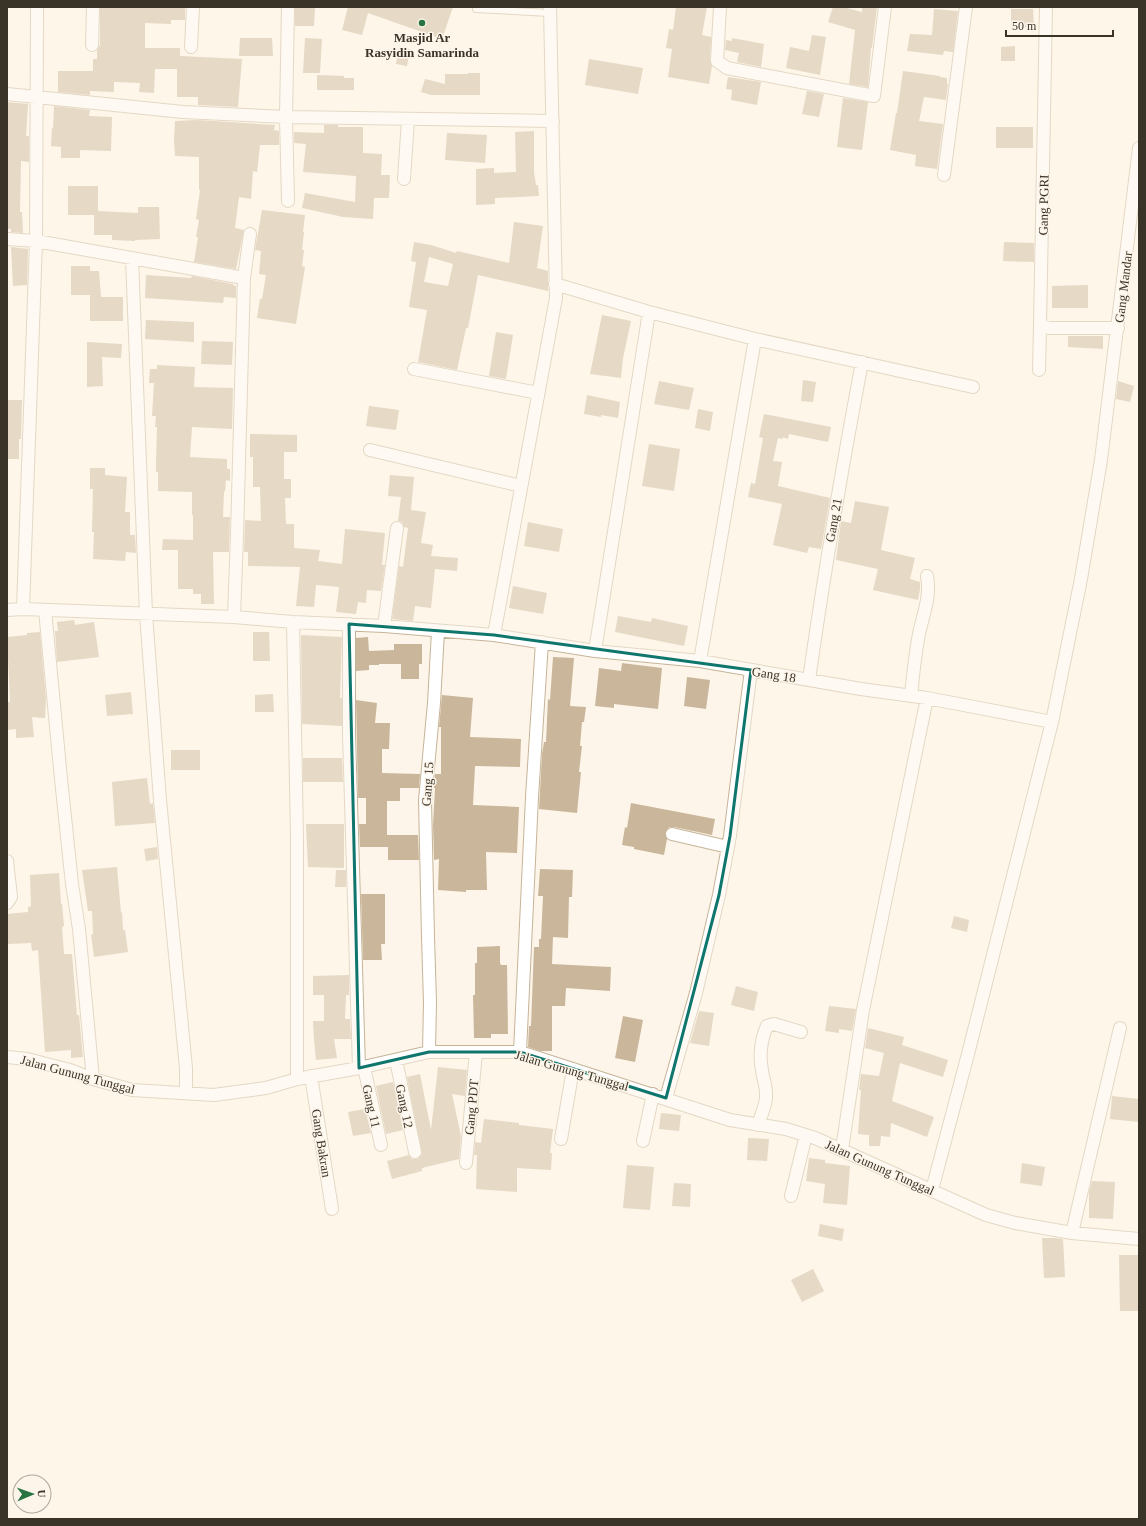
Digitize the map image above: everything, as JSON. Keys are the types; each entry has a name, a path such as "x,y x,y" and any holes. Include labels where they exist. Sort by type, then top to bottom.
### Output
{"street":[{"path":"23,609 36,241 36,96 38,7"},
{"path":"92,45 94,7"},
{"path":"191,47 193,7"},
{"path":"288,7 286,117 288,201"},
{"path":"720,7 717,61 720,64 727,68 874,96 885,7"},
{"path":"944,174 966,7"},
{"name":"Gang PGRI","path":"1038,370 1046,7"},
{"path":"494,635 556,298 550,10"},
{"path":"7,94 183,112 286,117 408,120 553,121"},
{"path":"404,179 408,120"},
{"name":"Gang Mandar","path":"932,1190 1052,722 1101,460 1123,280 1135,222 1139,148"},
{"path":"234,617 244,278 250,234"},
{"path":"7,239 36,241 244,278"},
{"path":"132,259 146,614 160,800 186,1068 186,1093"},
{"path":"556,284 648,312 755,339 973,387"},
{"path":"595,651 648,312"},
{"path":"1040,326 1050,328 1118,328"},
{"path":"700,662 755,339"},
{"name":"Gang 21","path":"809,680 825,568 844,455 862,362"},
{"path":"414,369 538,393"},
{"path":"370,450 521,486"},
{"path":"384,626 397,528"},
{"path":"911,696 914,663 928,599 929,586 927,576"},
{"name":"Gang 18","path":"7,610 23,609 234,617 293,622 384,626 494,635 595,651 700,662 927,698 1052,722"},
{"path":"45,610 72,884 79,929 93,1079"},
{"path":"293,622 297,838 297,1079"},
{"name":"Gang 11","path":"348,624 349,734 361,1067 381,1145"},
{"name":"Gang 15","path":"429,1052 430,1002 425,800 438,631"},
{"path":"520,1052 532,797 542,642"},
{"path":"666,1098 696,993 719,896 728,847 751,670"},
{"path":"842,1149 863,1010 927,698"},
{"path":"672,834 728,847"},
{"path":"7,861 11,896 7,902"},
{"path":"758,1125 766,1096 761,1062 764,1034 767,1026 774,1024 801,1032"},
{"path":"1072,1234 1120,1028"},
{"name":"Jalan Gunung Tunggal","path":"7,1057 27,1059 63,1068 93,1079 132,1090 214,1095 266,1088 297,1079 396,1060 429,1052 520,1052 666,1098 730,1120 786,1128 842,1149 986,1215 1015,1223 1072,1234 1139,1240"},
{"name":"Gang PDT","path":"466,1163 476,1052"},
{"name":"Gang 12","path":"396,1060 414,1152"},
{"path":"561,1138 573,1069"},
{"name":"Gang Bakran","path":"311,1076 332,1209"},
{"path":"643,1141 652,1094"},
{"path":"791,1196 806,1135"}],"lane":[{"path":"476,9 550,10"}],"highlighted area":[{"path":"349,624 494,635 751,670 730,836 719,895 666,1098 520,1052 429,1052 359,1068"}],"building":[{"path":"100,7 185,7 185,20 171,20 171,24 145,23 145,48 180,48 180,56 242,59 238,107 198,105 198,97 177,97 177,69 155,69 154,93 139,92 140,83 114,82 114,92 90,91 90,95 58,92 58,71 93,71 93,59 97,59 97,50 100,45"},
{"path":"295,7 315,7 314,26 295,26"},
{"name":"Masjid Ar Rasyidin Samarinda","path":"348,7 453,7 442,39 368,13 362,35 342,30"},
{"path":"676,7 707,7 702,35 711,37 710,61 712,66 709,84 668,77 672,49 666,48 669,29 673,30"},
{"path":"833,7 843,7 862,12 862,7 877,7 871,48 868,87 849,84 855,30 828,22"},
{"path":"934,9 958,11 953,52 944,51 943,55 907,51 910,34 932,35"},
{"path":"1011,9 1033,9 1034,27 1011,28"},
{"path":"812,35 826,37 820,75 786,68 790,47 809,51"},
{"path":"240,38 272,38 273,56 239,56"},
{"path":"305,38 322,39 320,73 303,73"},
{"path":"732,38 764,44 761,67 737,62 739,53 725,50 726,40 732,41"},
{"path":"1015,46 1015,61 1001,61 1001,47"},
{"path":"399,47 410,49 407,66 396,64"},
{"path":"589,59 643,68 638,94 585,85"},
{"path":"903,71 947,78 948,84 946,100 924,97 919,121 943,124 937,169 915,166 916,155 890,150"},
{"path":"480,73 480,95 431,95 421,92 425,79 445,84 445,74"},
{"path":"317,75 354,78 354,90 317,90"},
{"path":"728,77 761,82 757,105 731,100 732,90 726,89"},
{"path":"807,91 824,94 819,117 802,114"},
{"path":"843,98 868,102 862,150 837,147"},
{"path":"7,102 28,104 26,136 29,136 29,162 21,161 20,212 22,212 23,233 11,232 11,229 7,229"},
{"path":"54,106 90,110 89,116 112,117 111,151 80,150 80,158 61,158 61,147 51,146"},
{"path":"197,120 275,125 274,130 279,131 279,145 260,145 257,172 253,171 251,199 239,197 235,228 244,230 236,269 194,262 199,220 196,219 200,190 199,157 175,156 174,141 175,121"},
{"path":"324,125 338,125 338,127 363,127 363,153 382,154 381,175 390,175 389,198 374,198 373,219 343,217 302,208 305,193 355,202 356,176 303,172 306,144 294,143 294,132 324,133"},
{"path":"996,127 1033,127 1033,148 996,148"},
{"path":"534,131 534,172 536,185 538,185 539,196 495,198 495,204 476,205 476,169 494,168 494,173 516,172 515,132"},
{"path":"447,133 487,135 485,163 445,160"},
{"path":"68,186 98,186 98,211 138,213 138,207 159,207 160,239 135,241 112,240 112,235 94,235 94,215 68,215"},
{"path":"262,210 305,215 302,266 305,267 296,324 257,318 266,275 259,274 261,251 255,250"},
{"path":"514,222 543,226 537,268 548,271 548,291 478,275 468,328 466,328 457,370 418,362 427,310 409,307 416,262 411,261 414,242 431,245 456,253 457,251 509,263","holes":["429,257 453,264 448,286 424,282"]},
{"path":"1004,242 1034,243 1034,262 1003,261"},
{"path":"11,247 28,249 27,285 13,286"},
{"path":"71,266 90,266 90,271 99,271 101,297 123,297 123,321 90,321 90,295 71,295"},
{"path":"146,275 191,278 192,276 233,284 236,286 236,298 224,297 223,303 145,298"},
{"path":"1088,285 1088,308 1052,308 1052,286"},
{"path":"602,315 631,321 623,358 621,378 590,374"},
{"path":"146,320 194,322 194,342 145,339"},
{"path":"496,332 513,335 506,379 489,376"},
{"path":"1068,336 1103,336 1103,349 1068,347"},
{"path":"202,341 233,342 232,365 201,364"},
{"path":"87,342 122,344 121,358 102,357 103,386 87,387"},
{"path":"157,365 195,367 194,387 233,388 232,429 192,427 190,457 227,459 227,469 230,469 230,481 226,480 225,492 224,491 223,517 230,517 229,552 213,552 214,604 201,604 201,594 193,594 193,589 178,589 178,550 162,550 163,539 193,540 193,515 192,492 158,491 158,472 156,472 157,427 155,427 156,416 152,416 154,383 149,383 150,369 157,369"},
{"path":"803,380 816,382 813,402 801,401"},
{"path":"659,381 694,388 689,410 654,404"},
{"path":"1118,381 1134,386 1130,402 1116,399"},
{"path":"587,395 620,402 618,418 584,414"},
{"path":"7,400 22,400 19,459 7,459"},
{"path":"369,406 399,410 396,430 366,426"},
{"path":"698,409 713,412 710,431 695,428"},
{"path":"764,414 831,427 828,442 789,434 788,439 783,437 783,439 778,438 773,461 782,462 778,486 830,498 821,549 809,547 807,553 773,545 782,504 748,497 751,483 755,484 763,438 759,437"},
{"path":"250,434 297,435 297,452 284,452 284,479 291,479 291,498 285,498 286,524 294,524 294,548 320,550 318,561 342,564 345,529 385,533 382,565 385,565 381,591 367,590 366,603 358,602 356,614 336,612 339,587 316,585 314,607 296,606 300,567 248,566 248,552 244,552 245,520 261,521 260,487 253,487 253,457 250,457"},
{"path":"649,444 680,449 674,491 642,486"},
{"path":"90,468 105,468 105,475 127,477 125,512 130,512 130,535 135,535 136,553 126,552 125,561 93,559 93,489 90,489"},
{"path":"390,475 414,477 411,510 426,512 421,543 433,545 431,556 458,558 457,571 435,569 431,608 415,606 413,621 392,619 399,566 403,567 408,528 404,527 402,522 398,521 401,497 388,496"},
{"path":"855,501 889,507 881,550 915,558 910,579 920,582 918,600 873,590 878,569 836,560 841,521 851,523"},
{"path":"528,522 563,529 559,552 524,546"},
{"path":"513,586 547,593 543,614 509,608"},
{"path":"618,616 651,622 652,618 688,626 684,646 615,632"},
{"path":"74,620 75,625 94,622 99,657 57,662 55,631 58,631 57,622"},
{"path":"40,632 46,699 45,718 32,717 34,737 16,738 16,729 7,730 7,702 10,702 7,637"},
{"path":"253,632 269,632 270,661 253,661"},
{"path":"301,635 342,637 340,698 342,698 342,726 302,724"},
{"path":"368,637 369,651 394,650 394,644 422,644 422,664 419,664 419,679 401,679 401,664 369,665 369,670 356,671 356,638"},
{"path":"553,657 574,658 570,706 586,707 584,722 582,722 580,746 582,746 579,772 581,772 577,813 539,809 542,754 544,742 546,742 548,699 550,700"},
{"path":"622,663 662,668 658,709 614,704 614,708 595,706 599,668 621,671"},
{"path":"687,677 710,680 706,709 684,706"},
{"path":"131,692 133,714 107,716 105,695"},
{"path":"273,694 274,712 255,712 255,695"},
{"path":"442,695 473,698 470,737 521,739 520,767 475,766 473,805 519,807 517,853 486,852 487,890 466,890 466,892 438,890 439,859 434,860 433,825 435,774 441,774 441,727 439,727"},
{"path":"356,700 377,703 375,723 390,723 389,749 382,749 382,773 420,774 419,788 400,788 400,801 387,801 387,835 418,835 419,860 388,860 388,847 360,847 359,824 366,824 366,798 358,798"},
{"path":"171,750 200,750 200,770 171,770"},
{"path":"303,758 342,758 343,782 303,782"},
{"path":"147,778 150,804 153,803 155,823 115,826 112,782"},
{"path":"631,803 715,819 712,835 669,827 665,833 667,839 664,855 622,845 625,827 627,828"},
{"path":"306,824 344,824 344,868 308,867"},
{"path":"157,847 158,859 146,861 144,849"},
{"path":"117,867 123,930 125,930 128,952 94,957 91,935 93,934 92,911 88,911 82,870"},
{"path":"540,869 573,870 572,897 569,897 568,938 553,937 552,964 611,967 610,991 566,988 565,1006 552,1006 552,1051 540,1051 528,1047 529,1026 531,1026 534,947 539,947 539,939 541,939 543,896 538,896"},
{"path":"336,870 346,870 346,887 335,887"},
{"path":"59,873 64,926 62,927 64,954 72,954 77,1015 79,1015 83,1057 71,1058 71,1050 45,1052 38,950 32,951 31,943 7,944 7,914 28,912 28,907 31,906 30,875"},
{"path":"361,894 385,894 385,944 381,944 382,960 363,960"},
{"path":"954,916 969,920 967,932 951,928"},
{"path":"500,946 500,963 501,965 507,965 508,1034 491,1034 491,1038 474,1038 473,995 475,995 475,963 477,963 477,947"},
{"path":"349,975 349,995 346,995 345,1019 350,1019 351,1039 334,1039 337,1058 316,1060 313,1021 324,1021 324,995 313,995 313,976"},
{"path":"736,986 758,992 754,1011 731,1005"},
{"path":"829,1006 856,1009 852,1031 839,1029 839,1033 825,1031"},
{"path":"699,1011 714,1013 709,1046 690,1043"},
{"path":"623,1016 643,1020 635,1062 615,1058"},
{"path":"868,1028 904,1037 902,1045 948,1060 943,1077 900,1063 892,1101 934,1117 927,1137 891,1123 890,1137 881,1136 880,1146 869,1146 869,1135 858,1134 861,1074 879,1076 884,1053 865,1048"},
{"path":"438,1067 467,1070 465,1096 452,1094 461,1136 459,1159 422,1168 422,1171 392,1179 387,1161 409,1155 412,1159 417,1159 422,1154 407,1077 420,1074 431,1130"},
{"path":"393,1082 403,1130 386,1134 376,1086"},
{"path":"1112,1096 1139,1099 1139,1122 1110,1119"},
{"path":"365,1109 371,1133 353,1136 348,1112"},
{"path":"661,1113 681,1115 679,1131 659,1129"},
{"path":"484,1119 553,1129 550,1153 552,1153 551,1170 517,1168 517,1192 476,1189 477,1155 474,1155 475,1142 481,1143"},
{"path":"748,1138 769,1139 767,1161 747,1160"},
{"path":"809,1158 825,1160 825,1163 850,1166 847,1205 823,1203 825,1184 806,1181"},
{"path":"1022,1163 1045,1167 1042,1186 1020,1183"},
{"path":"627,1165 654,1167 650,1210 623,1208"},
{"path":"1092,1181 1115,1182 1113,1219 1089,1218 1089,1192"},
{"path":"674,1183 691,1184 690,1207 672,1206"},
{"path":"820,1224 844,1229 842,1241 818,1236"},
{"path":"1042,1238 1063,1239 1065,1277 1044,1278"},
{"path":"1119,1255 1139,1255 1139,1311 1120,1311"},
{"path":"813,1269 824,1291 802,1302 791,1280"}],"place":[{"name":"Masjid Ar Rasyidin Samarinda","path":"422,23"}]}
